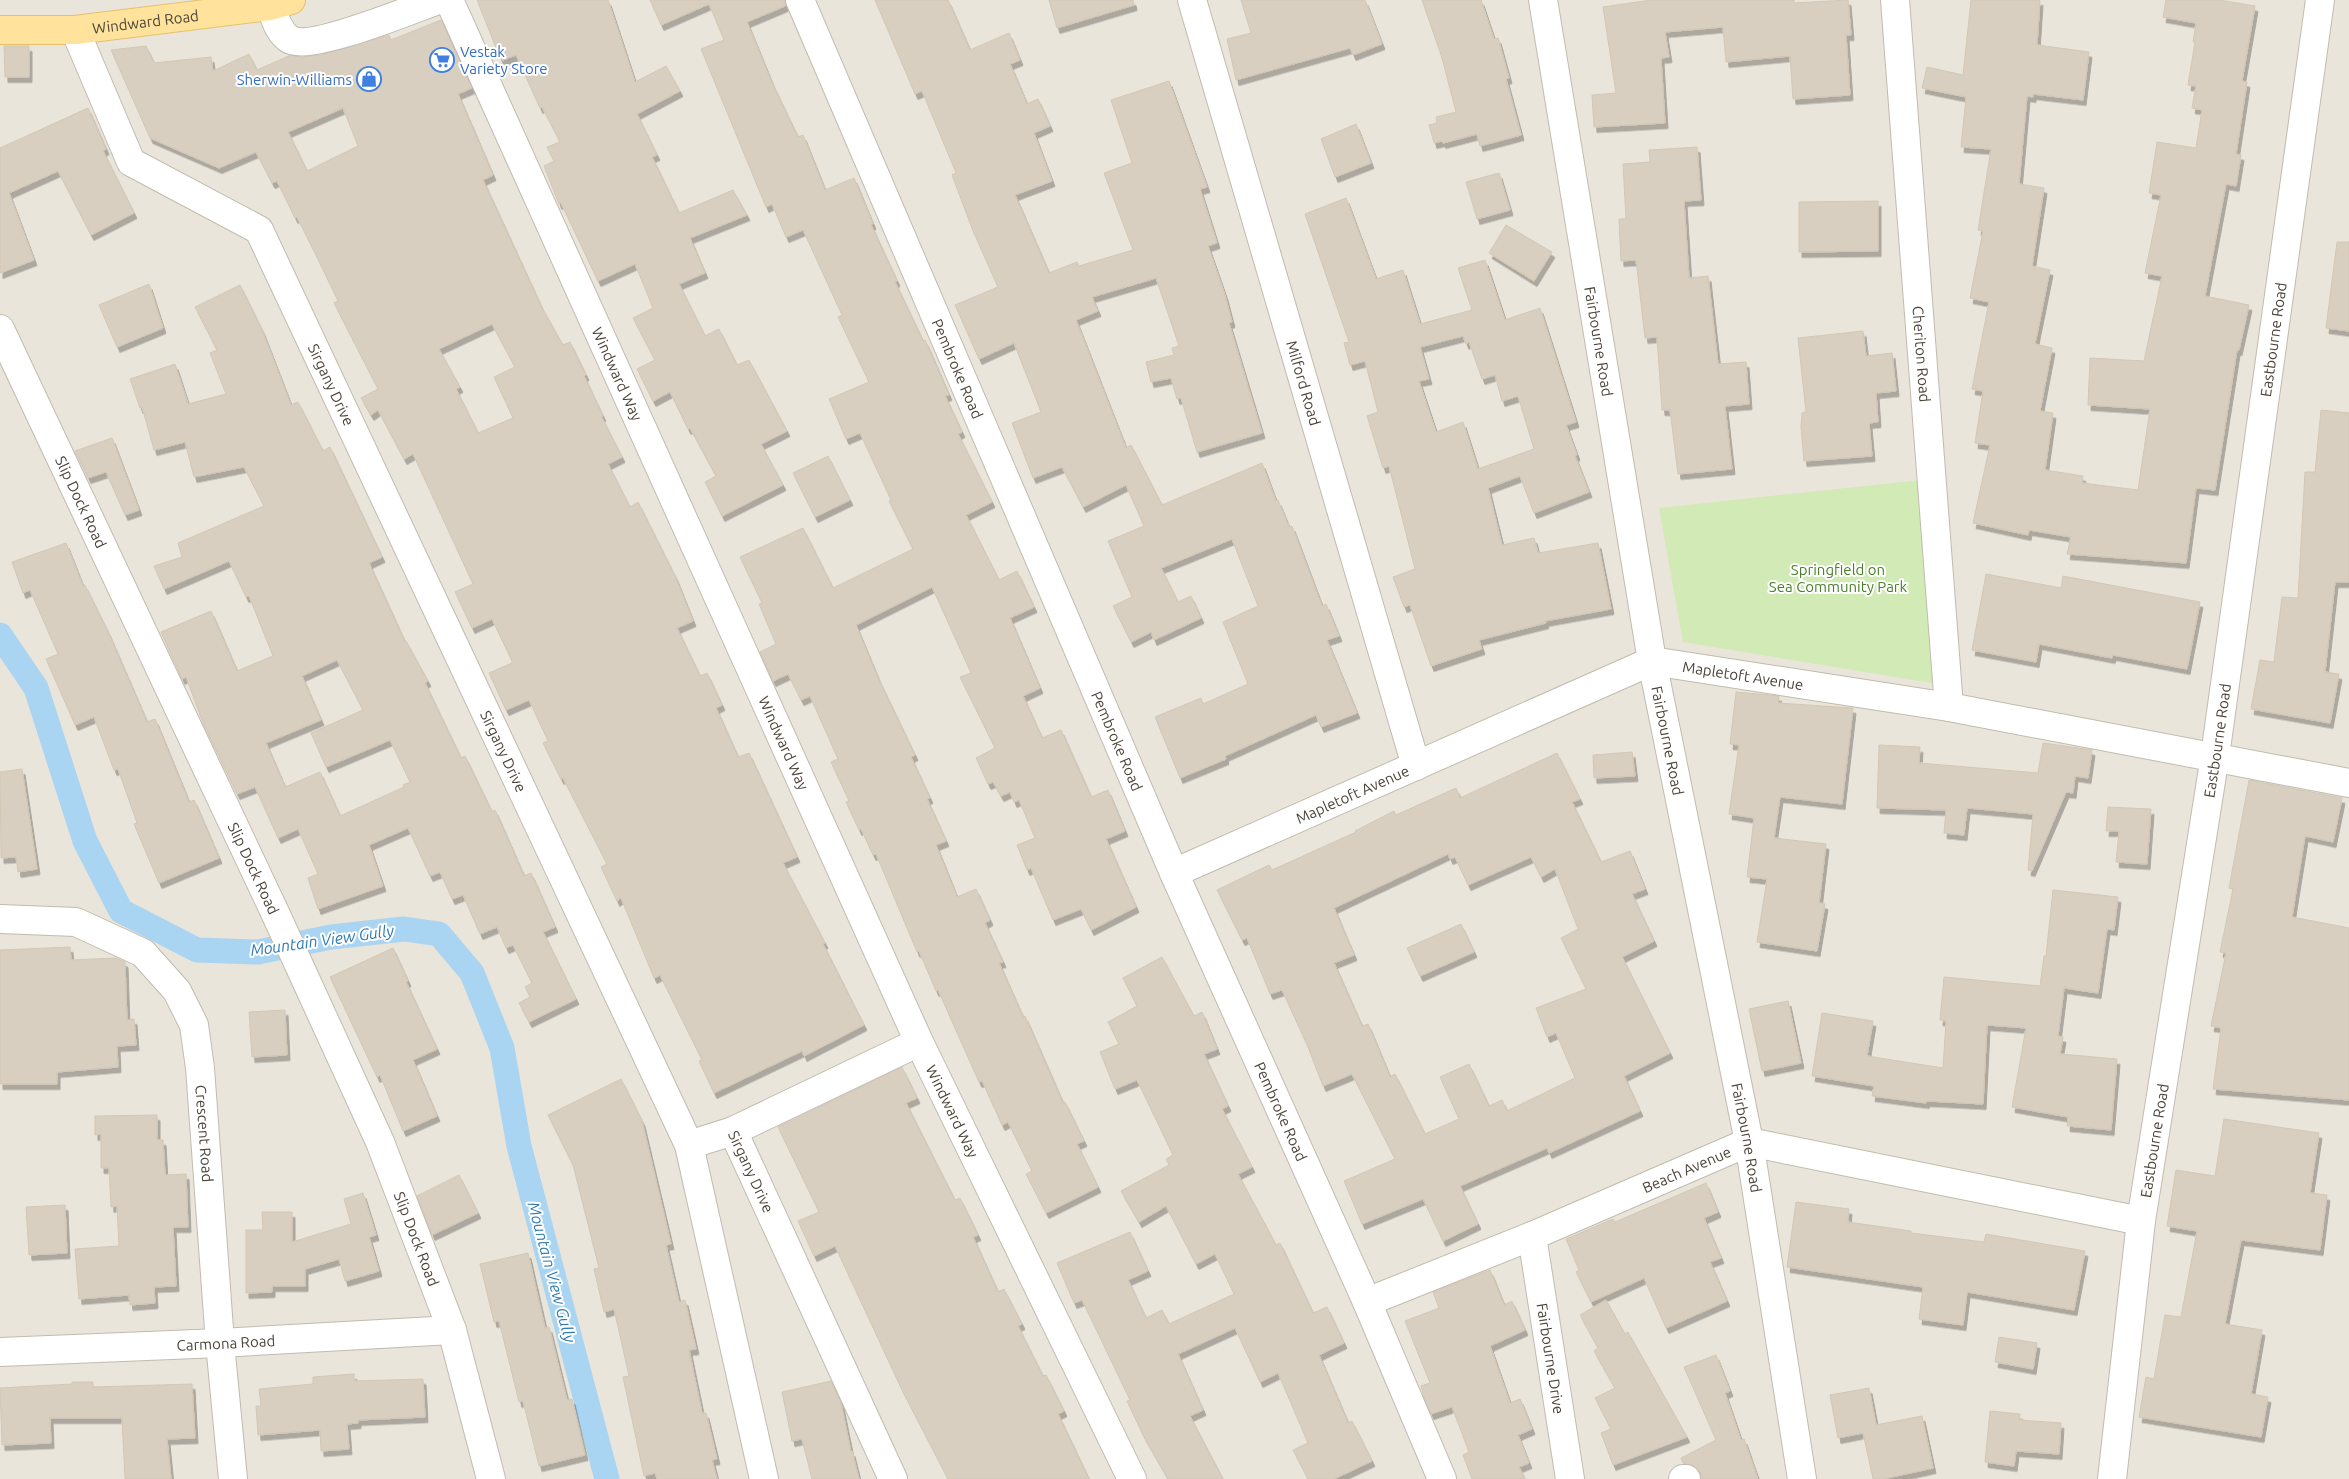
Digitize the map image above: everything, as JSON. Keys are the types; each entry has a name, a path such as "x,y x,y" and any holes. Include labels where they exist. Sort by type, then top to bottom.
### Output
{"main road":[{"name":"Windward Road","path":"0,30 76,30 281,3"}],"street":[{"path":"281,3 281,32 290,40 302,42 326,39 438,0"},
{"name":"Windward Way","path":"449,0 919,1042 1132,1479"},
{"name":"Pembroke Road","path":"800,0 1174,873 1367,1302 1442,1479"},
{"name":"Milford Road","path":"1192,0 1416,766"},
{"name":"Fairbourne Road","path":"1543,0 1652,662 1749,1142 1802,1479"},
{"name":"Cheriton Road","path":"1895,0 1950,707"},
{"name":"Eastbourne Road","path":"2112,1479 2141,1221 2215,756 2320,0"},
{"name":"Sirgany Drive","path":"76,30 132,162 259,230 689,1145 733,1131 893,1479"},
{"name":"Slip Dock Road","path":"0,329 298,960 380,1142 452,1330 492,1479"},
{"name":"Mapletoft Avenue","path":"1174,873 1652,662 1950,707 2349,783"},
{"name":"Crescent Road","path":"0,919 76,922 143,953 177,990 194,1025 200,1068 220,1343 233,1479"},
{"path":"733,1131 919,1042"},
{"name":"Beach Avenue","path":"1367,1302 1532,1236 1749,1142 2141,1221"},
{"path":"689,1145 764,1479"},
{"name":"Fairbourne Drive","path":"1532,1236 1570,1479"},
{"name":"Carmona Road","path":"0,1352 220,1343 452,1330"}],"shaded area":[{"path":"0,0 2349,0 2349,1479 0,1479"}],"green space":[{"name":"Springfield on Sea Community Park","path":"1921,480 1938,684 1683,642 1659,508"}],"building":[{"path":"477,0 608,0 635,82 666,66 680,91 637,114 657,155 652,157 679,213 733,190 747,215 690,238 705,273 679,284 705,336 719,329 737,365 749,360 787,431 761,444 783,485 722,516 705,482 716,476 690,428 688,429 670,392 653,401 637,369 655,360 633,318 653,308 635,264 598,281 561,203 559,204 544,166 554,161 547,147 560,142 542,107 540,108 516,55 503,60 500,58"},
{"path":"650,0 785,0 785,6 747,22 772,83 798,137 803,135 825,190 854,178 873,224 871,225 897,281 895,282 923,341 925,340 949,395 945,396 962,432 958,434 992,502 966,515 999,580 1017,571 1034,607 1010,618 1040,688 1023,696 1042,738 1061,730 1091,797 1108,790 1125,831 1106,839 1136,907 1091,930 1081,909 1053,920 1031,868 1027,870 1017,845 1035,838 1019,800 1014,802 1010,792 1001,796 993,782 988,784 976,758 995,748 960,677 971,673 932,587 856,625 878,678 915,755 911,757 930,798 927,799 946,841 936,845 957,897 976,889 990,920 985,923 1003,962 999,963 1023,1017 1025,1016 1063,1103 1065,1102 1084,1141 1077,1144 1098,1187 1046,1213 1026,1174 1032,1171 1008,1122 1002,1125 982,1081 979,1082 938,990 936,991 919,951 917,952 876,854 873,855 846,802 849,801 831,762 838,759 810,696 801,700 788,674 773,681 760,652 776,644 759,604 762,603 740,557 803,528 833,588 913,549 889,501 891,500 860,433 846,439 829,399 869,382 838,317 842,315 803,230 786,237 772,204 766,207 701,49 724,40 709,4 661,25"},
{"path":"875,0 948,0 970,50 1009,33 1020,60 1010,64 1027,104 1038,99 1050,126 1034,133 1052,181 1015,195 1049,273 1077,262 1079,266 1133,250 1104,173 1132,163 1111,100 1169,81 1207,187 1200,189 1217,243 1208,246 1225,295 1232,322 1229,323 1262,433 1197,452 1181,398 1177,399 1171,378 1151,382 1146,362 1174,355 1172,348 1179,346 1156,278 1092,297 1098,311 1076,320 1126,448 1131,445 1162,505 1262,463 1276,501 1278,500 1289,527 1292,526 1322,606 1326,604 1339,636 1327,640 1357,713 1321,727 1316,715 1225,756 1226,759 1180,778 1155,717 1201,698 1203,704 1248,684 1223,622 1258,606 1232,539 1161,568 1178,602 1191,596 1201,618 1154,640 1151,632 1131,642 1113,606 1132,597 1108,541 1144,526 1126,485 1083,507 1062,467 1033,478 1012,423 1041,412 1014,343 979,359 955,305 998,287 973,231 952,175 956,173 922,91 915,94"},
{"path":"1049,0 1133,0 1134,5 1057,28"},
{"path":"1241,0 1365,0 1382,44 1353,55 1350,48 1236,80 1227,39 1251,33"},
{"path":"1422,0 1481,0 1494,39 1498,38 1509,78 1506,79 1521,135 1480,146 1477,134 1443,143 1442,141 1434,143 1429,125 1437,123 1436,117 1456,112 1442,58"},
{"path":"1651,0 1794,0 1794,3 1848,0 1851,35 1846,35 1850,95 1793,99 1790,56 1726,62 1723,27 1665,32 1669,57 1661,58 1665,123 1594,127 1592,95 1616,93 1603,7"},
{"path":"1971,0 2040,0 2037,45 2089,52 2083,100 2033,94 2033,97 2027,96 2019,184 2044,188 2032,266 2050,270 2035,344 2052,348 2040,411 2053,413 2045,470 2083,476 2082,483 2138,490 2150,409 2088,405 2090,358 2144,361 2162,276 2145,273 2161,195 2149,193 2157,142 2196,148 2202,110 2192,108 2196,86 2188,85 2196,23 2163,17 2166,0 2219,0 2255,6 2242,81 2247,82 2236,154 2241,155 2236,186 2226,184 2205,296 2249,305 2239,350 2237,350 2215,490 2196,488 2186,563 2067,554 2071,537 2029,530 2028,535 1973,523 1990,445 1975,443 1983,391 1972,389 1989,302 1970,298 1983,231 1978,230 1991,149 1961,147 1966,97 1922,88 1927,67 1963,75"},
{"path":"441,20 472,88 458,94 493,175 483,180 541,306 563,345 570,342 586,375 584,376 603,416 601,416 622,457 608,464 630,507 638,502 675,576 693,621 677,628 700,676 707,673 722,705 716,708 738,757 749,753 797,857 783,863 825,943 823,944 864,1025 804,1056 802,1051 714,1093 699,1061 702,1060 660,975 654,978 621,898 617,901 601,867 607,864 543,743 548,741 529,700 506,710 489,673 512,663 512,661 492,619 472,628 455,592 473,584 413,454 404,459 378,410 371,415 361,398 378,389 334,303 338,301 316,255 277,181 272,183 256,152 219,168 150,138 111,50 146,46 154,63 211,57 213,71 249,54 257,70 291,55 302,57 321,55 389,35 391,40","holes":["343,108 358,146 307,171 288,132","492,324 515,367 494,377 513,418 478,433 456,389 460,387 439,349"]},
{"path":"4,46 29,46 29,77 5,77"},
{"path":"88,108 106,149 103,151 134,213 91,235 58,171 9,193 34,260 0,273 0,148"},
{"path":"1356,124 1371,163 1335,177 1321,139"},
{"path":"1697,147 1701,200 1684,201 1689,278 1708,276 1718,364 1746,362 1749,404 1725,406 1732,469 1678,474 1670,410 1662,410 1657,337 1645,338 1636,260 1621,261 1619,219 1626,219 1623,164 1650,162 1649,150"},
{"path":"1499,173 1510,210 1477,219 1466,182"},
{"path":"1346,198 1376,279 1403,270 1420,324 1472,310 1458,268 1485,260 1505,320 1540,308 1576,422 1566,425 1577,455 1575,456 1589,492 1534,513 1520,476 1488,488 1502,545 1534,538 1538,553 1598,543 1611,609 1545,621 1546,623 1479,640 1482,649 1431,666 1410,605 1404,607 1393,577 1415,569 1389,466 1383,468 1367,416 1378,412 1365,361 1350,365 1344,343 1349,342 1305,214","holes":["1463,336 1466,344 1469,342 1482,379 1495,375 1502,401 1518,396 1534,449 1478,469 1463,422 1436,432 1419,381 1429,379 1420,347"]},
{"path":"1878,201 1878,251 1799,252 1799,202"},
{"path":"1506,225 1552,252 1534,281 1489,253"},
{"path":"2337,242 2349,242 2349,331 2326,328"},
{"path":"149,284 163,328 117,347 99,305"},
{"path":"240,285 262,330 291,405 298,402 323,451 330,447 382,557 369,563 405,642 428,681 425,683 461,758 465,756 492,812 495,810 524,876 531,873 555,927 543,932 576,999 529,1022 519,1003 530,997 525,987 532,983 513,945 506,948 497,927 480,934 463,895 452,899 440,872 430,876 408,828 369,845 383,886 318,909 308,878 318,874 298,829 278,838 255,787 237,794 203,723 186,677 182,679 161,632 211,611 237,671 273,656 249,596 246,597 229,561 164,589 154,566 182,557 178,543 264,506 244,467 194,477 185,442 154,450 142,407 140,408 130,379 175,364 188,404 226,394 210,353 217,350 195,307","holes":["337,660 363,710 311,733 326,767 390,740 410,782 403,785 404,787 340,816 320,772 285,787 266,743 321,720 302,676"]},
{"path":"1863,331 1866,356 1892,353 1896,391 1876,393 1878,422 1869,423 1872,456 1804,461 1801,427 1802,413 1806,412 1798,338"},
{"path":"2321,410 2349,413 2349,582 2335,582 2325,672 2339,674 2330,723 2251,709 2260,660 2274,662 2282,597 2298,598 2305,472 2315,472"},
{"path":"112,438 139,510 125,515 106,472 88,478 75,451"},
{"path":"828,456 850,500 815,517 793,473"},
{"path":"66,543 83,586 85,585 108,632 147,722 155,719 189,802 194,800 219,858 159,883 134,824 137,823 118,769 114,770 94,717 75,725 46,659 58,654 30,590 23,593 12,562"},
{"path":"1986,574 2061,588 2063,576 2200,602 2187,669 2113,655 2112,658 2039,644 2036,662 1972,650"},
{"path":"1736,692 1779,696 1778,703 1853,708 1842,804 1780,797 1774,838 1826,844 1819,903 1825,904 1817,951 1757,942 1767,879 1747,877 1754,818 1729,814 1739,745 1730,744"},
{"path":"2043,743 2092,750 2088,778 2075,776 2073,793 2066,792 2032,871 2028,870 2033,814 1967,808 1964,835 1944,833 1946,810 1877,808 1879,745 1920,747 1919,763 2038,773"},
{"path":"1632,752 1635,776 1594,778 1593,755"},
{"path":"1557,753 1580,799 1572,802 1601,862 1630,851 1645,889 1632,894 1654,941 1622,957 1670,1053 1624,1076 1640,1111 1549,1153 1547,1148 1460,1186 1478,1224 1443,1241 1423,1199 1362,1224 1344,1181 1395,1159 1352,1074 1323,1086 1308,1047 1282,990 1270,994 1247,938 1242,940 1217,890 1269,865 1272,870 1356,832 1394,811 1396,815 1456,788 1460,798","holes":["1448,854 1450,859 1455,857 1468,885 1531,857 1541,877 1555,869 1578,929 1561,938 1586,989 1536,1008 1547,1037 1556,1033 1575,1078 1507,1111 1502,1100 1489,1106 1469,1064 1440,1077 1459,1119 1425,1134 1395,1074 1390,1077 1368,1024 1362,1026 1334,963 1354,955 1334,908"]},
{"path":"22,769 37,869 18,872 16,857 1,858 0,772"},
{"path":"2249,780 2342,798 2333,842 2305,836 2292,917 2349,928 2349,1100 2213,1089 2221,1028 2211,1026 2226,953 2220,952 2233,889 2229,888"},
{"path":"2108,807 2151,809 2147,864 2116,862 2119,831 2106,831"},
{"path":"2053,890 2118,897 2114,930 2107,929 2098,993 2064,988 2058,1036 2063,1037 2060,1054 2117,1059 2111,1130 2067,1126 2068,1117 2012,1107 2026,1028 1987,1025 1983,1104 1927,1101 1926,1103 1872,1096 1874,1086 1812,1076 1822,1013 1873,1021 1867,1056 1943,1068 1946,1021 1940,1020 1944,977 2040,986 2044,956 2046,956"},
{"path":"1461,924 1474,952 1420,976 1407,948"},
{"path":"70,947 71,960 116,958 125,962 127,1020 134,1019 136,1045 117,1046 118,1067 57,1072 57,1084 0,1084 0,950"},
{"path":"393,948 408,981 406,982 437,1049 413,1060 437,1116 403,1131 380,1075 377,1077 330,977"},
{"path":"1162,957 1194,1016 1202,1012 1217,1049 1204,1054 1228,1106 1222,1109 1252,1167 1238,1174 1276,1245 1280,1243 1313,1313 1327,1307 1344,1343 1319,1355 1348,1423 1352,1421 1372,1461 1334,1479 1308,1479 1293,1450 1308,1443 1278,1373 1260,1382 1235,1328 1178,1354 1203,1410 1190,1416 1223,1479 1168,1479 1144,1437 1127,1401 1130,1400 1082,1300 1074,1303 1057,1263 1130,1232 1148,1271 1128,1280 1146,1318 1162,1310 1169,1324 1234,1294 1215,1254 1196,1264 1166,1206 1139,1222 1121,1191 1169,1165 1166,1159 1173,1155 1137,1080 1115,1089 1100,1052 1119,1044 1108,1022 1137,1006 1123,978"},
{"path":"1788,1001 1801,1063 1762,1071 1749,1009"},
{"path":"285,1010 287,1055 252,1057 249,1012"},
{"path":"902,1067 917,1098 906,1103 955,1200 960,1198 978,1235 973,1237 998,1292 1004,1289 1022,1324 1018,1326 1043,1376 1046,1375 1064,1411 1058,1414 1089,1479 948,1479 902,1390 835,1246 814,1256 798,1221 819,1212 778,1127"},
{"path":"621,1079 642,1121 671,1244 666,1245 679,1302 685,1300 696,1349 689,1350 702,1413 706,1413 717,1459 712,1460 717,1479 657,1479 655,1473 644,1476 623,1377 629,1376 614,1309 604,1312 594,1269 599,1268 573,1165 548,1115"},
{"path":"157,1115 157,1140 163,1140 165,1175 186,1174 188,1227 173,1227 176,1286 154,1287 155,1303 130,1305 129,1295 79,1299 75,1249 119,1246 117,1206 111,1207 109,1168 101,1168 101,1134 95,1135 95,1116"},
{"path":"2224,1119 2319,1133 2310,1193 2327,1195 2320,1250 2241,1240 2225,1324 2262,1330 2251,1394 2268,1397 2261,1437 2139,1417 2146,1377 2154,1379 2165,1315 2181,1317 2197,1231 2167,1226 2176,1170 2215,1176"},
{"path":"459,1175 478,1213 432,1235 417,1196"},
{"path":"1706,1183 1718,1212 1704,1218 1721,1258 1710,1262 1727,1301 1666,1328 1644,1278 1591,1302 1576,1272 1579,1270 1566,1239 1613,1219 1615,1222"},
{"path":"363,1193 376,1235 369,1237 379,1271 345,1281 339,1259 305,1269 305,1286 272,1286 272,1292 246,1293 246,1230 263,1230 262,1212 292,1212 292,1242 351,1224 344,1199"},
{"path":"1796,1202 1849,1209 1848,1222 1911,1231 1911,1233 1984,1242 1986,1234 2085,1251 2074,1310 1967,1292 1963,1325 1919,1319 1923,1287 1787,1267"},
{"path":"65,1205 67,1253 29,1255 26,1207"},
{"path":"528,1253 545,1328 549,1327 567,1400 572,1399 585,1455 539,1466 523,1401 519,1402 499,1321 494,1322 480,1264"},
{"path":"1490,1270 1504,1305 1512,1301 1525,1330 1490,1346 1510,1403 1520,1399 1532,1429 1518,1435 1529,1463 1519,1467 1525,1479 1472,1479 1463,1455 1469,1452 1452,1407 1431,1414 1421,1386 1430,1383 1405,1321 1439,1308 1433,1292"},
{"path":"1606,1300 1625,1334 1628,1332 1687,1437 1613,1465 1601,1433 1611,1429 1595,1398 1615,1388 1594,1351 1598,1348 1580,1315"},
{"path":"1999,1337 2037,1343 2033,1369 1995,1362"},
{"path":"1716,1355 1730,1391 1725,1393 1741,1440 1744,1439 1758,1479 1702,1479 1700,1472 1694,1466 1683,1463 1681,1458 1716,1440 1684,1367"},
{"path":"354,1374 354,1381 423,1379 425,1417 358,1420 358,1423 347,1424 349,1449 321,1451 320,1430 258,1435 256,1406 261,1406 259,1389 313,1384 313,1377"},
{"path":"831,1381 841,1403 851,1452 859,1479 812,1479 802,1439 792,1441 782,1392"},
{"path":"72,1382 93,1382 93,1387 192,1384 195,1438 167,1439 171,1479 125,1479 122,1418 50,1418 51,1443 2,1445 0,1388 72,1384"},
{"path":"1869,1388 1876,1425 1922,1416 1933,1468 1883,1479 1873,1479 1863,1433 1838,1438 1830,1395"},
{"path":"1990,1411 2020,1414 2019,1420 2061,1423 2059,1454 2016,1451 2014,1466 1985,1462"}],"waterway":[{"name":"Mountain View Gully","path":"0,635 36,688 85,841 121,911 197,950 258,952 331,937 404,929 439,934 472,973 502,1048 519,1146 607,1479"}],"place":[{"name":"Vestak Variety Store","path":"442,60"},
{"name":"Sherwin-Williams","path":"369,79"}]}
